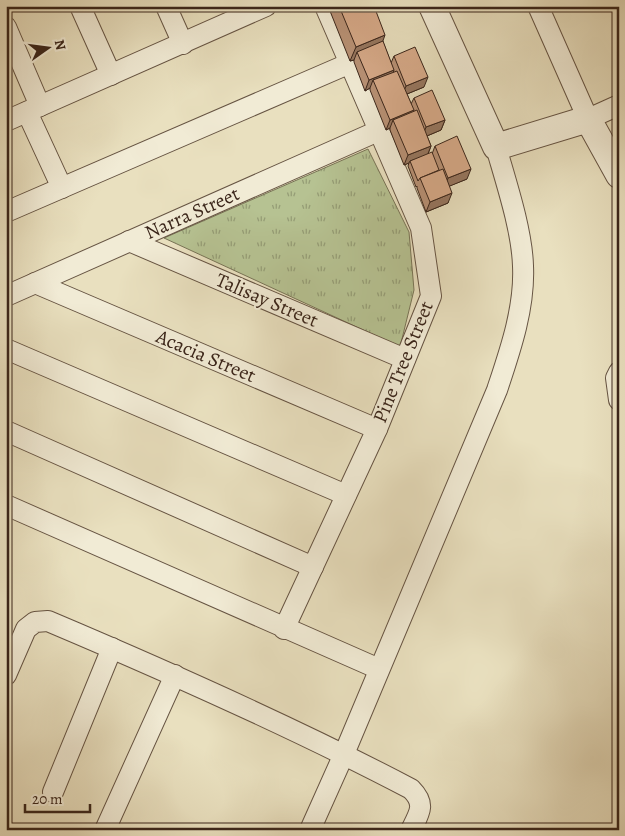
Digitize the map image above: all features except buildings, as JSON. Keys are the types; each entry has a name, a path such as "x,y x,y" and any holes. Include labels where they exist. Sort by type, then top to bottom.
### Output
{"street":[{"path":"80,6 111,75"},
{"path":"166,6 183,44"},
{"path":"6,121 183,44 241,12 266,6"},
{"name":"Pine Tree Street","path":"284,629 377,429 431,296 421,228 348,64 325,6"},
{"path":"310,830 344,754 497,390 517,328 523,267 512,206 496,147 432,6"},
{"path":"538,6 588,119 619,175"},
{"path":"6,27 62,188"},
{"path":"6,212 348,64"},
{"path":"496,147 588,119 619,105"},
{"name":"Narra Street","path":"6,296 378,131"},
{"name":"Talisay Street","path":"129,241 406,359"},
{"name":"Acacia Street","path":"35,283 377,429"},
{"path":"6,349 346,495"},
{"path":"619,372 616,378 619,400"},
{"path":"6,431 313,567"},
{"path":"6,505 379,670"},
{"path":"6,675 26,629 35,622 48,621 175,675 344,754 411,789 419,797 421,810 411,830"},
{"path":"53,792 112,648"},
{"path":"105,830 175,675"}],"green space":[{"path":"368,149 409,232 414,290 400,347 164,238"}]}
